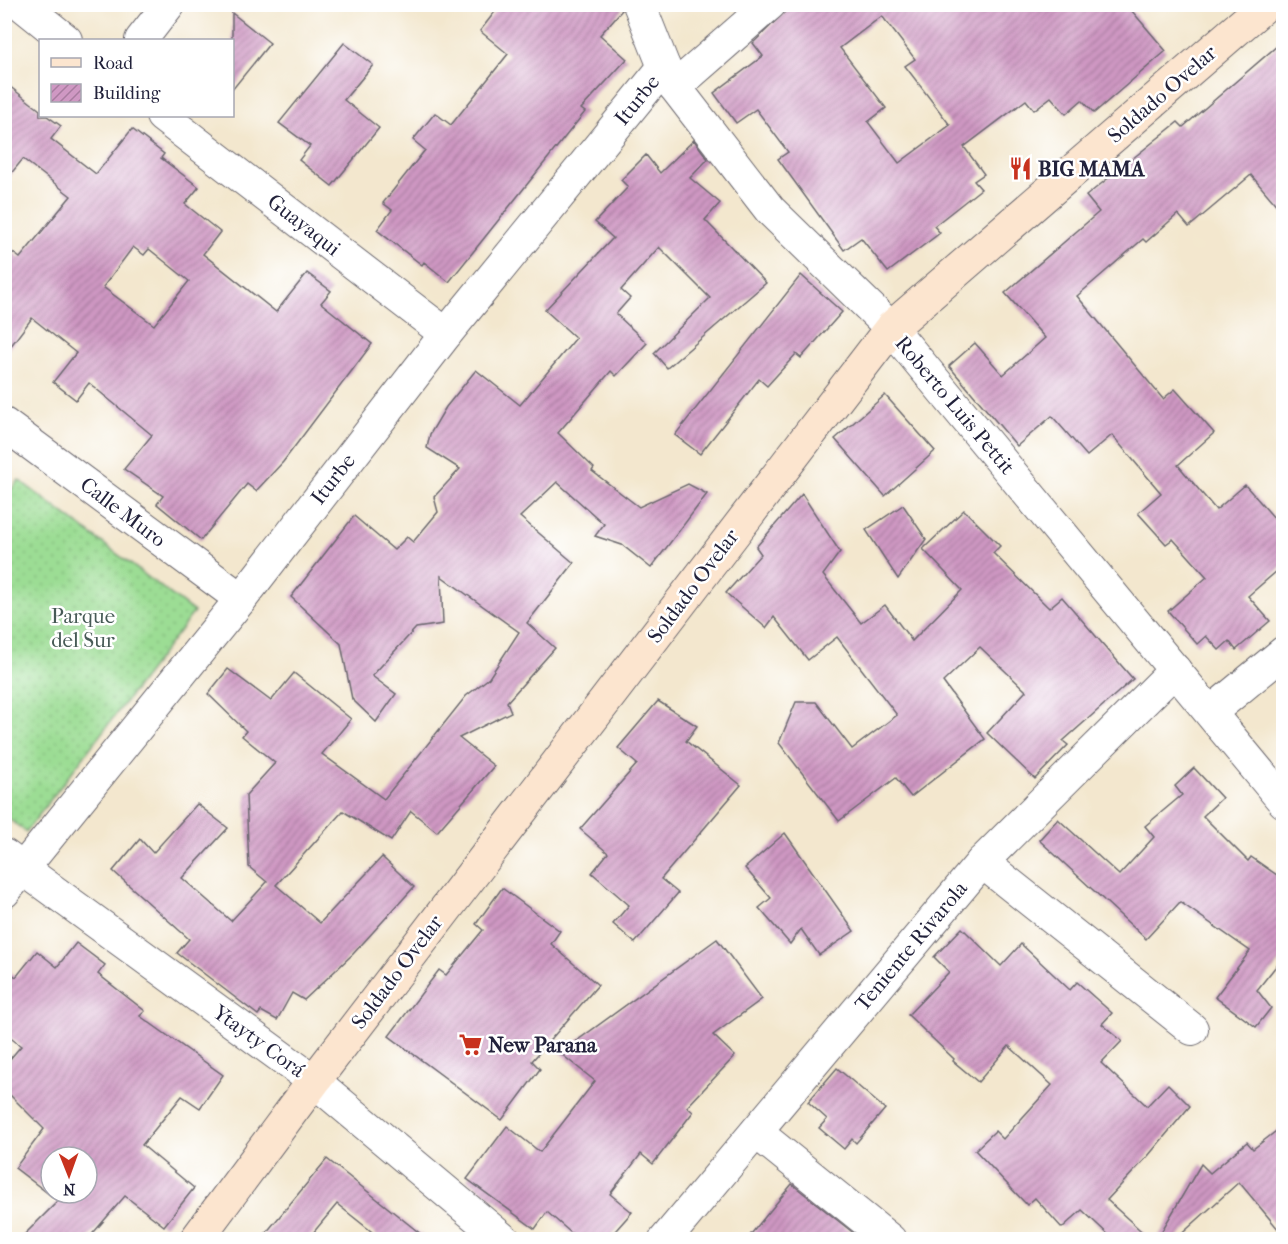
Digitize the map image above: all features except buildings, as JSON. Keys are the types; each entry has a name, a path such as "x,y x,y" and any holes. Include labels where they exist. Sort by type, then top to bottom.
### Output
{"main road":[{"name":"Soldado Ovelar","path":"196,1239 314,1081 891,328 1266,4"}],"street":[{"path":"21,4 65,39"},
{"path":"142,39 170,4"},
{"name":"Roberto Luis Pettit","path":"639,4 669,77 770,210 891,328 1211,711 1284,802"},
{"name":"Iturbe","path":"10,872 241,599 446,334 669,77 770,4"},
{"name":"Guayaqui","path":"163,117 446,334"},
{"name":"Calle Muro","path":"4,424 241,599"},
{"path":"1211,711 1284,652"},
{"name":"Teniente Rivarola","path":"665,1239 982,862 1175,670"},
{"path":"982,862 1192,1029"},
{"name":"Ytayty Corá","path":"10,872 314,1081 504,1239"},
{"path":"756,1132 890,1239"}],"green space":[{"name":"Parque del Sur","path":"19,480 194,612 26,832 4,815 4,498"}],"place":[{"name":"BIG MAMA","path":"1020,169"},
{"name":"New Parana","path":"470,1045"}]}
